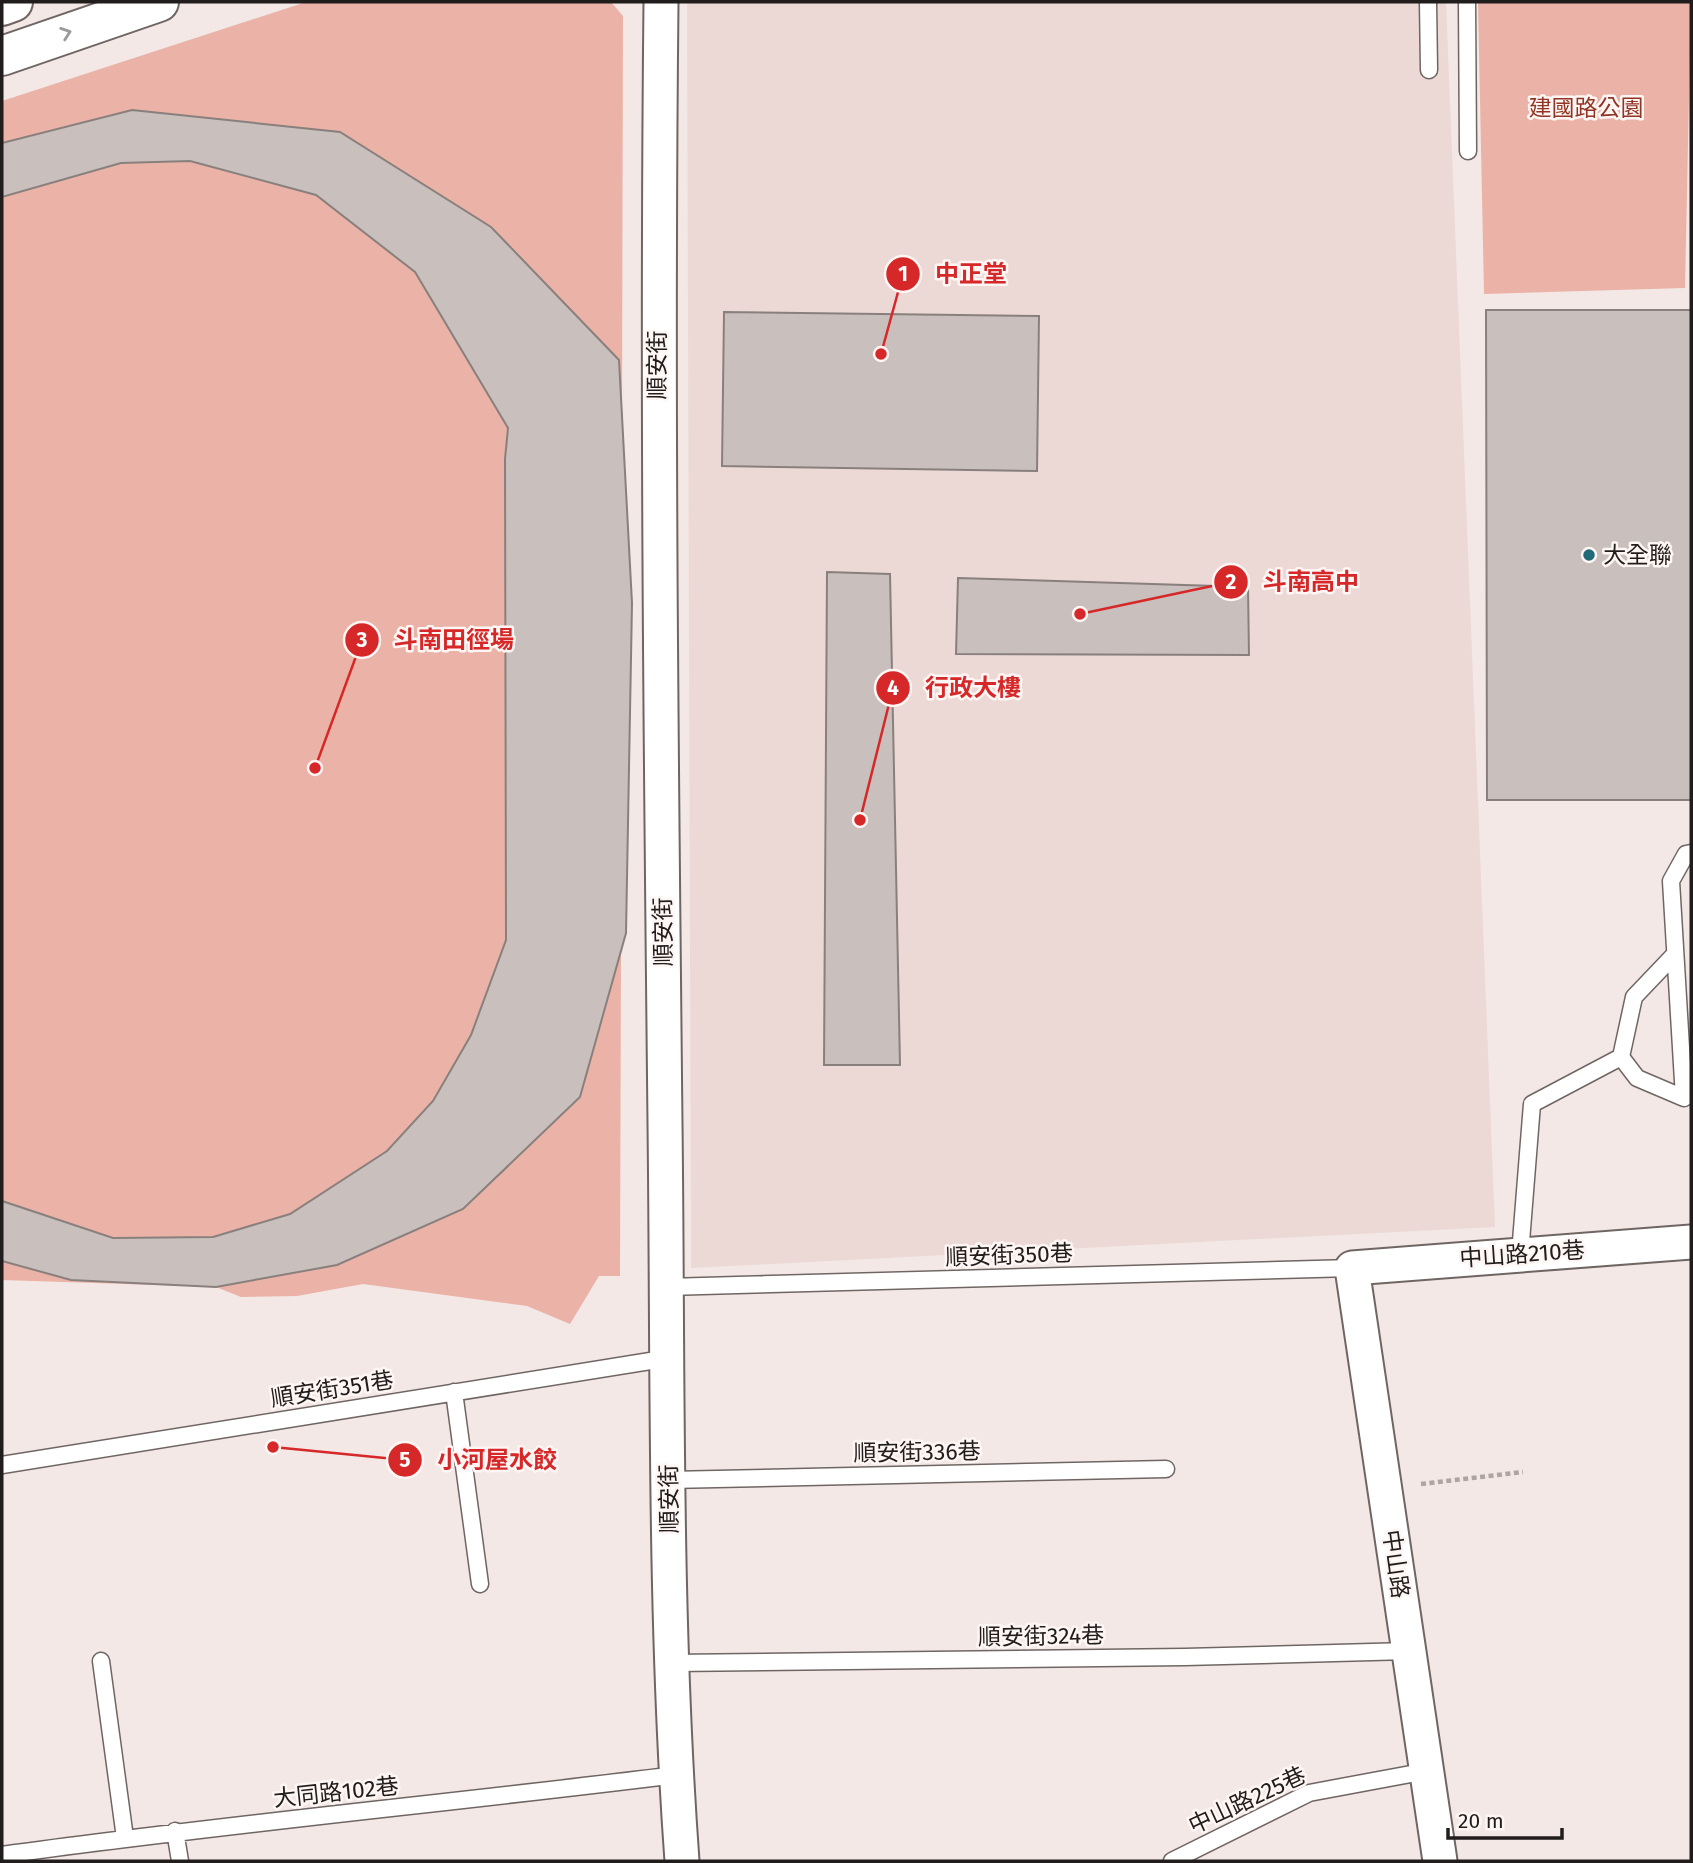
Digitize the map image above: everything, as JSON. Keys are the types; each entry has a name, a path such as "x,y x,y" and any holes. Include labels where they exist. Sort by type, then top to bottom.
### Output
{"street":[{"path":"2,6 13,2"},
{"path":"2,56 159,2"},
{"name":"順安街","path":"661,2 657,371 669,1480 676,1775 682,1861"},
{"name":"中山路210巷","path":"1352,1268 1691,1242"},
{"name":"中山路","path":"1352,1268 1440,1861"}],"lane":[{"path":"1428,2 1429,70"},
{"path":"1467,2 1468,151"},
{"path":"1675,954 1634,997 1621,1057 1637,1078 1684,1098 1671,881 1686,854 1691,853"},
{"path":"1520,1254 1532,1104 1621,1057"},
{"name":"順安街350巷","path":"667,1287 1352,1268"},
{"name":"順安街351巷","path":"2,1465 669,1358"},
{"path":"454,1392 480,1584"},
{"name":"順安街336巷","path":"669,1480 1166,1469"},
{"name":"順安街324巷","path":"673,1663 1185,1657 1409,1651"},
{"path":"101,1661 125,1838"},
{"name":"中山路225巷","path":"1172,1861 1309,1793 1427,1771"},
{"name":"大同路102巷","path":"2,1855 175,1831 468,1801 676,1775"},
{"path":"175,1831 180,1861"}],"path":[{"path":"1385,1489 1523,1472"}],"shaded area":[{"path":"687,2 1446,2 1495,1227 691,1268"}],"green space":[{"path":"611,2 623,16 622,425 632,603 626,933 621,951 620,1276 599,1276 570,1324 527,1306 363,1284 297,1296 241,1297 216,1287 2,1280 2,101 303,3"},
{"name":"建國路公園","path":"1478,2 1691,2 1685,288 1484,294"}],"building":[{"path":"132,110 340,132 491,227 619,360 632,603 626,933 580,1097 463,1209 337,1265 216,1287 71,1280 2,1261 2,1201 113,1238 213,1237 290,1214 387,1151 433,1101 471,1035 506,940 505,459 508,428 415,272 316,195 190,161 121,163 2,197 2,143"},
{"name":"大全聯","path":"1486,310 1691,310 1691,800 1487,800"},
{"path":"724,312 1039,316 1037,471 722,466"},
{"path":"827,572 890,574 900,1065 824,1065"},
{"path":"958,578 1248,587 1249,655 956,654"}],"place":[{"name":"中正堂","path":"881,354"},
{"name":"大全聯","path":"1589,555"},
{"name":"斗南高中","path":"1080,614"},
{"name":"斗南田徑場","path":"315,768"},
{"name":"行政大樓","path":"860,820"},
{"name":"小河屋水餃","path":"273,1447"}]}
